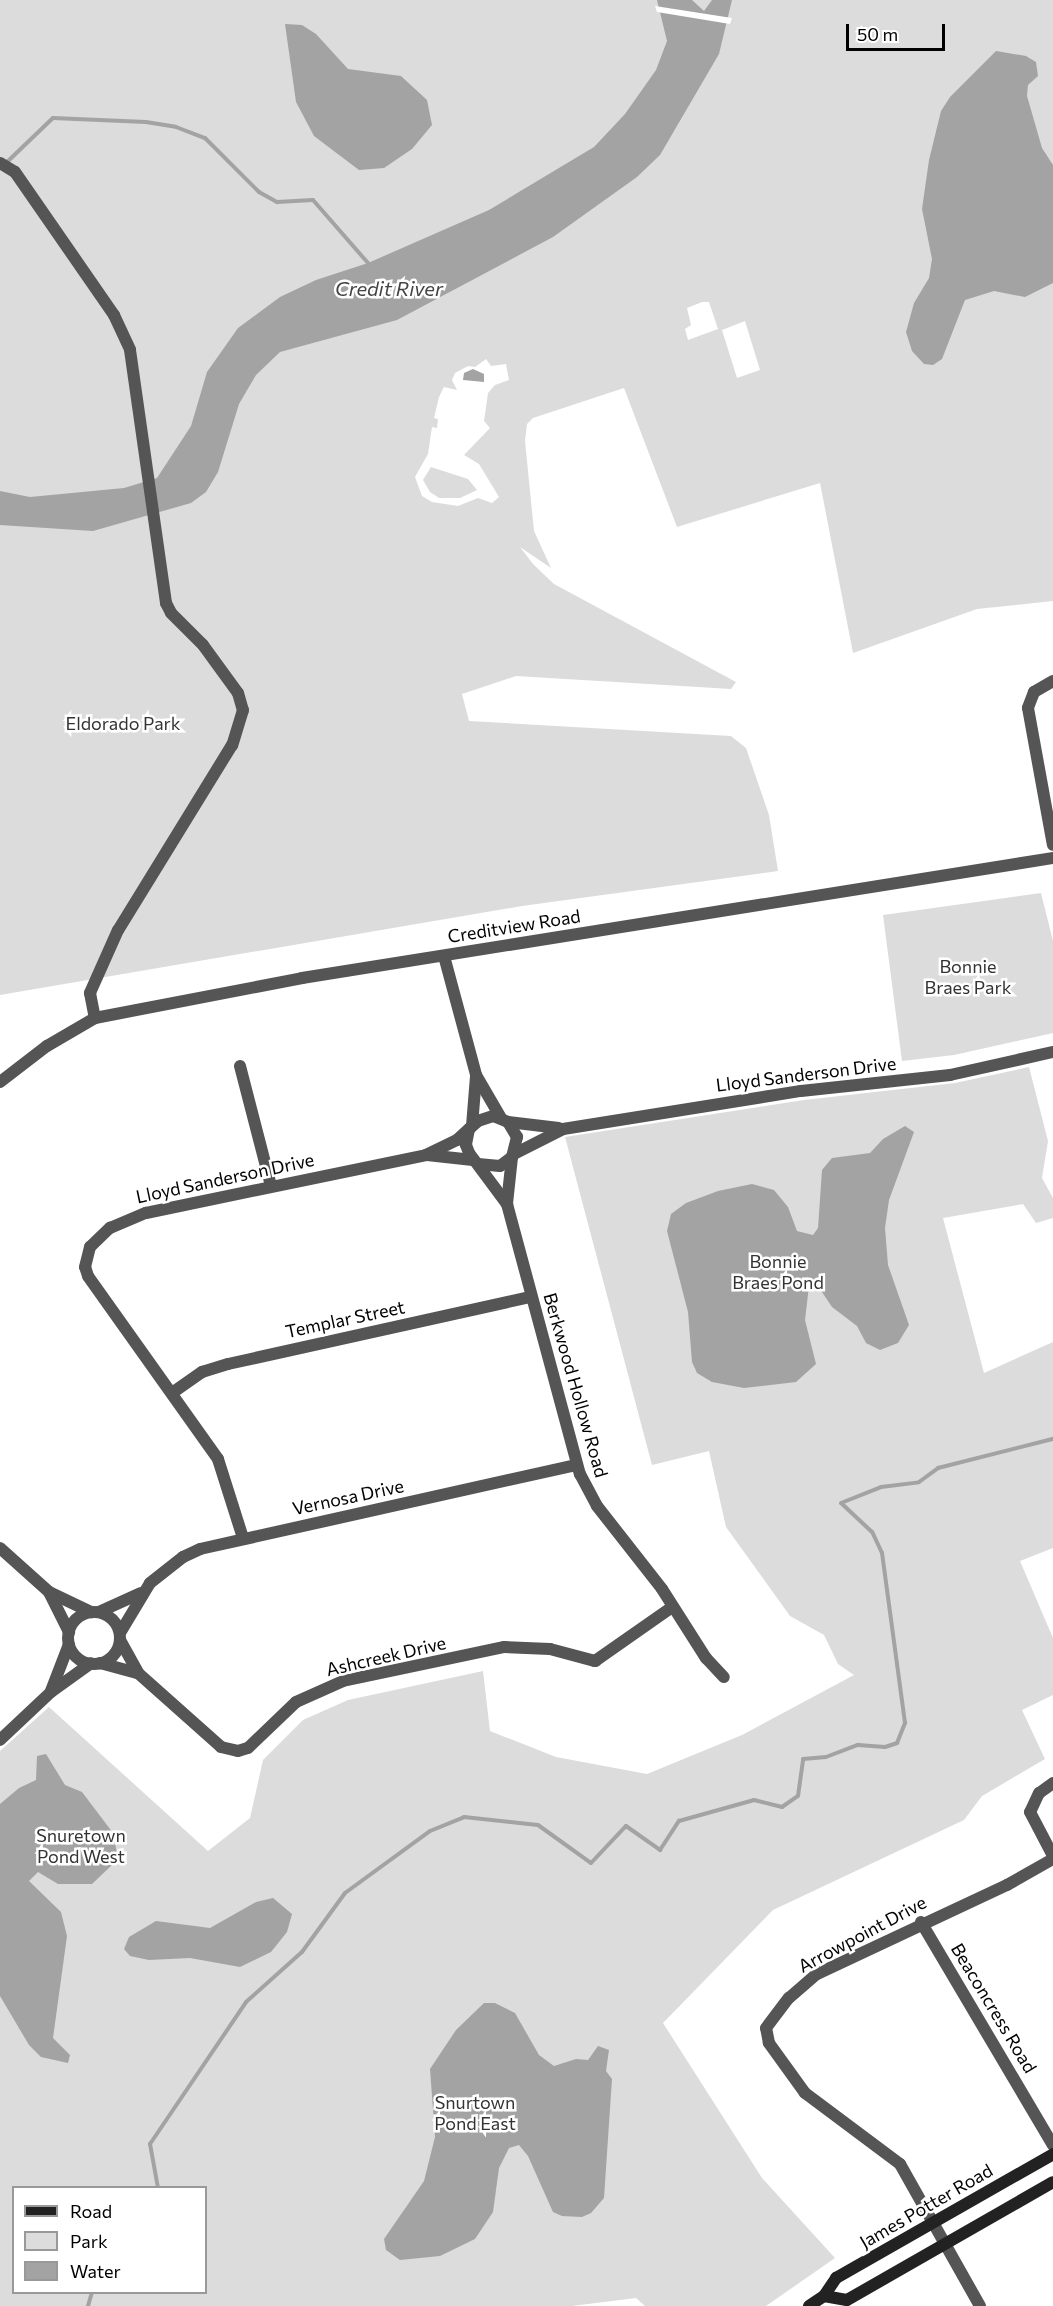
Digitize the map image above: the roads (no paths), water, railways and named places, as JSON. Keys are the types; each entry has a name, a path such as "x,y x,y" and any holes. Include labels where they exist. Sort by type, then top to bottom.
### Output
{"main road":[{"name":"James Potter Road","path":"809,2306 824,2296 836,2278 1053,2154"},
{"path":"824,2296 847,2300 1053,2182"}],"street":[{"path":"0,163 15,172 114,315 130,350 171,613 203,645 238,693 243,710 232,745 118,930 90,993 95,1018"},
{"path":"1053,681 1035,692 1028,708 1053,845"},
{"name":"Creditview Road","path":"0,1082 47,1046 95,1018 444,956 1053,858"},
{"path":"444,956 476,1075 517,1137 513,1155 500,1166 476,1162 466,1145 476,1075"},
{"name":"Lloyd Sanderson Drive","path":"505,1120 563,1129 801,1091 951,1074 1053,1052"},
{"path":"240,1066 271,1186"},
{"path":"470,1128 485,1117 505,1120"},
{"name":"Lloyd Sanderson Drive","path":"243,1538 218,1460 88,1276 85,1267 90,1247 110,1228 130,1218 271,1186 426,1155 454,1142 470,1128"},
{"name":"Lloyd Sanderson Drive","path":"513,1155 563,1129"},
{"name":"Lloyd Sanderson Drive","path":"426,1155 476,1162"},
{"name":"Berkwood Hollow Road","path":"513,1155 507,1204 577,1465 597,1506 672,1607 706,1658 724,1677"},
{"name":"Berkwood Hollow Road","path":"476,1162 507,1204"},
{"name":"Templar Street","path":"172,1393 202,1372 228,1364 531,1297"},
{"name":"Vernosa Drive","path":"95,1612 141,1593 183,1557 243,1538 577,1465"},
{"path":"0,1548 49,1592 113,1619 120,1637 114,1655 95,1663 51,1692 0,1740"},
{"path":"49,1592 77,1657 95,1663"},
{"name":"Vernosa Drive","path":"120,1637 141,1593"},
{"name":"Ashcreek Drive","path":"120,1637 138,1674 216,1743 238,1751 248,1748 296,1702 343,1682 504,1647 550,1648 595,1661 672,1607"},
{"path":"51,1692 77,1618 95,1612"},
{"name":"Ashcreek Drive","path":"95,1663 138,1674"},
{"path":"1053,1783 1039,1792 1030,1812 1053,1858"},
{"name":"Arrowpoint Drive","path":"980,2306 900,2164 805,2093 766,2036 776,2013 810,1978 921,1922 1007,1885 1053,1858"},
{"name":"Beaconcress Road","path":"921,1922 1053,2145"}],"water":[{"name":"Credit River","path":"657,0 692,0 704,11 712,0 732,0 719,54 660,155 637,177 553,237 397,320 280,352 256,375 239,404 218,472 206,492 191,503 93,531 0,525 0,491 30,497 124,488 157,478 191,426 207,372 238,328 280,297 316,280 368,263 489,210 594,147 625,114 656,70 667,41"},
{"path":"285,24 302,25 316,34 348,69 401,76 427,100 432,125 412,149 384,168 359,170 314,136 296,102"},
{"path":"996,51 1026,56 1036,62 1038,76 1028,85 1027,96 1042,148 1053,165 1053,283 1025,297 994,291 965,300 942,359 933,365 924,364 912,351 906,332 914,303 929,278 932,259 922,209 929,160 941,111 950,97"},
{"path":"473,369 484,374 484,382 463,380 464,373"},
{"path":"905,1126 914,1132 889,1200 885,1228 888,1265 909,1325 898,1343 880,1350 866,1343 857,1326 832,1307 818,1286 809,1286 805,1320 816,1364 796,1382 744,1388 712,1382 697,1373 692,1362 688,1312 667,1231 671,1214 686,1203 718,1191 752,1184 774,1190 788,1207 797,1231 813,1235 818,1228 822,1170 832,1158 870,1153 883,1139"},
{"path":"46,1754 65,1785 82,1792 113,1833 117,1853 112,1865 92,1884 58,1884 38,1872 29,1881 61,1912 67,1936 53,2038 70,2055 68,2063 41,2057 29,2045 0,1996 0,1804 19,1788 36,1780 37,1756"},
{"path":"273,1898 292,1914 287,1932 271,1952 240,1967 190,1958 149,1960 130,1956 124,1949 129,1937 156,1921 210,1928 256,1902"},
{"path":"484,2003 495,2003 515,2013 539,2055 554,2066 576,2059 588,2060 598,2046 609,2050 606,2071 612,2079 604,2198 591,2213 582,2217 562,2216 553,2212 528,2156 519,2145 509,2148 499,2168 493,2212 475,2239 440,2256 400,2260 386,2250 384,2239 424,2181 435,2137 430,2069 456,2030"}],"waterway":[{"path":"6,163 53,118 146,122 176,127 205,138 259,192 277,202 313,200 368,263"},
{"path":"158,2186 150,2144 246,2002 302,1952 345,1893 430,1831 464,1817 538,1825 591,1863 626,1826 660,1850 679,1821 754,1800 782,1807 798,1796 803,1759 826,1757 858,1745 885,1747 897,1743 905,1723 882,1553 872,1532 841,1503 881,1487 919,1482 938,1468 1053,1439"},
{"path":"88,2306 91,2294"}],"park label":[{"name":"Eldorado Park","path":"123,723"},
{"name":"Bonnie Braes Park","path":"968,977"},
{"name":"Bonnie Braes Pond","path":"778,1272"},
{"name":"Snuretown Pond West","path":"81,1846"},
{"name":"Snurtown Pond East","path":"475,2113"}]}
